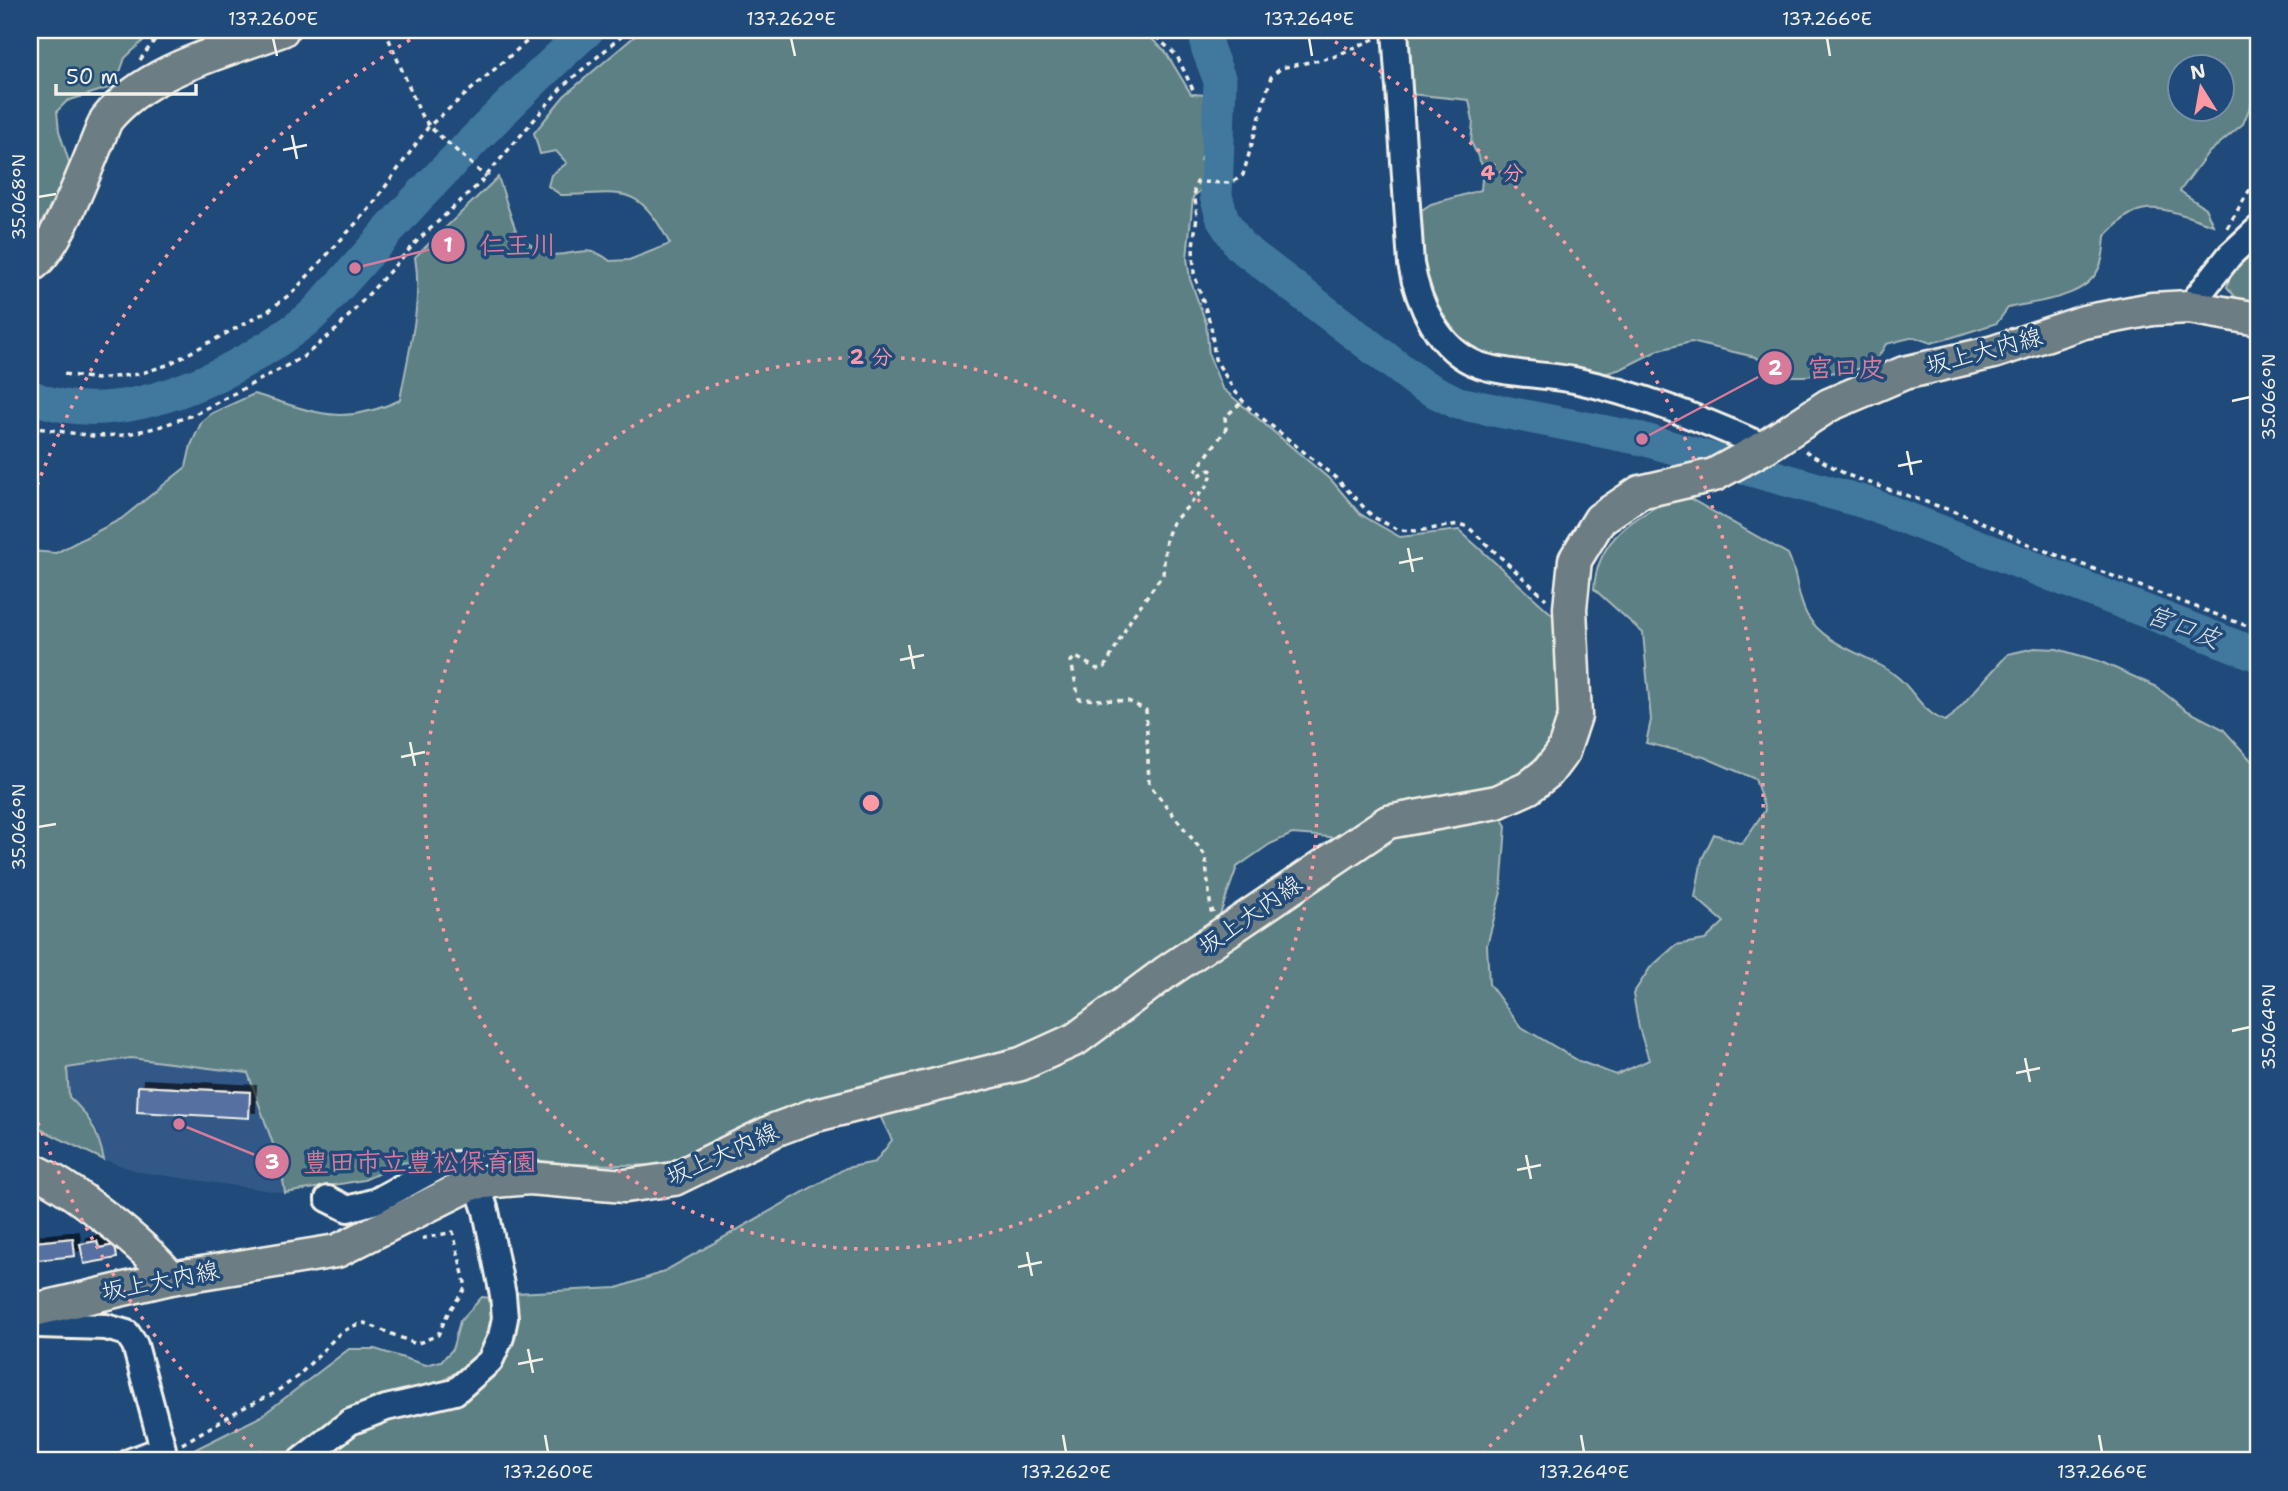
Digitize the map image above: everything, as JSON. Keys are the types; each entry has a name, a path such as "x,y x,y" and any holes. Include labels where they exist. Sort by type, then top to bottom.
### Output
{"main road":[{"path":"30,266 37,263 52,243 106,120 116,108 142,88 181,68 282,30"},
{"name":"坂上大内線","path":"30,1313 171,1278 337,1251 473,1183 506,1178 614,1186 664,1182 812,1116 1021,1064 1076,1039 1186,958 1388,822 1497,802 1528,788 1548,772 1563,752 1575,716 1570,608 1575,560 1600,519 1640,492 1714,475 1768,445 1829,405 1904,373 1994,352 2084,322 2152,309 2189,307 2258,319"},
{"path":"30,1169 52,1180 152,1254 171,1278"}],"street":[{"path":"1394,33 1410,214 1411,264 1419,299 1437,331 1456,351 1479,365 1573,380 1633,395 1768,445"},
{"path":"2189,307 2230,255 2258,229"},
{"path":"300,1461 350,1422 386,1408 455,1392 490,1361 501,1337 505,1318 486,1211 461,1164 442,1165 376,1201 348,1209 328,1199"},
{"path":"30,1313 38,1325 106,1327 127,1333 135,1345 163,1448 131,1461"}],"path":[{"path":"385,30 421,115 429,126 486,177"},
{"path":"64,374 97,379 139,374 167,365 268,311 293,292 370,208 429,126 540,30"},
{"path":"30,427 93,436 148,430 195,414 274,374 337,329 418,240 486,177 563,86 629,30"},
{"path":"1149,30 1177,56 1195,94"},
{"path":"1394,33 1372,39 1333,57 1281,68 1271,77 1243,175 1232,183 1198,182 1194,190 1197,217 1193,246 1194,273 1211,326 1215,359 1243,401 1336,478 1373,517 1399,530 1418,531 1460,524 1468,527 1546,599 1570,608"},
{"path":"1223,906 1211,911 1205,855 1149,783 1146,710 1128,701 1079,699 1071,661 1076,657 1097,669 1105,667 1132,617 1163,574 1166,539 1173,522 1207,486 1213,472 1210,470 1199,475 1195,472 1226,429 1225,418 1243,401"},
{"path":"1768,445 1816,459 1847,475 1970,517 2035,547 2258,630"},
{"path":"163,1448 180,1444 273,1394 297,1377 340,1333 354,1325 365,1323 416,1344 438,1335 466,1287 453,1232 415,1240"}],"shaded area":[{"path":"131,1058 248,1073 281,1167 285,1193 140,1172 104,1160 98,1132 88,1115 69,1097 67,1068"}],"green space":[{"path":"30,30 150,30 145,39 125,58 115,86 67,101 57,111 59,131 71,168 30,244"},
{"path":"642,30 1142,30 1165,51 1191,94 1207,95 1206,144 1200,160 1207,161 1206,186 1193,197 1187,258 1190,279 1206,323 1209,355 1222,388 1333,482 1359,513 1400,537 1459,530 1555,617 1561,718 1555,734 1534,760 1500,786 1342,838 1292,834 1270,844 1237,867 1214,931 1071,1032 667,1166 571,1164 466,1153 402,1163 364,1180 285,1193 281,1167 248,1073 131,1058 67,1068 69,1097 92,1125 104,1160 30,1124 30,551 56,553 121,519 186,467 191,445 202,421 212,413 254,394 310,411 342,415 359,413 400,400 416,311 415,257 498,177 518,234 542,252 552,255 590,251 610,261 629,260 670,244 648,210 637,201 614,193 561,195 548,186 551,175 567,163 556,151 540,154 534,133 564,96"},
{"path":"1406,30 2251,30 2258,44 2258,88 2243,124 2207,154 2180,191 2205,208 2213,225 2162,209 2141,210 2124,218 2105,236 2099,268 2083,286 2072,292 2008,308 1997,323 1950,338 1931,343 1914,337 1886,344 1877,359 1859,369 1806,376 1790,376 1755,357 1691,342 1659,350 1621,369 1597,376 1488,359 1444,329 1423,289 1417,213 1431,204 1481,190 1483,167 1471,142 1473,121 1469,100 1410,94"},
{"path":"2258,246 2258,304 2237,299 2227,287 2231,272"},
{"path":"1682,494 1788,554 1803,607 1815,626 1836,642 1895,675 1924,707 1945,721 2008,654 2035,648 2057,649 2099,661 2155,686 2186,710 2223,729 2258,768 2258,1461 316,1461 357,1432 384,1418 462,1397 488,1380 498,1366 504,1349 515,1293 617,1288 661,1273 846,1168 875,1162 892,1140 876,1108 1021,1070 1387,832 1501,817 1506,826 1501,892 1487,945 1489,984 1520,1026 1579,1061 1616,1075 1649,1060 1639,1028 1633,994 1650,968 1676,945 1705,940 1724,922 1695,897 1702,859 1714,834 1742,844 1765,810 1755,779 1704,757 1646,743 1651,720 1643,633 1594,589 1603,555 1612,541 1636,519"},
{"path":"482,1297 491,1298 493,1317 487,1338 476,1358 437,1385 328,1424 283,1461 172,1461 260,1417 349,1349 375,1349 426,1365 441,1361 452,1350 460,1321"}],"building":[{"path":"138,1086 250,1092 249,1118 137,1112"},
{"path":"73,1238 75,1256 37,1260 35,1242"},
{"path":"97,1241 99,1248 115,1245 117,1258 84,1264 80,1244"}],"waterway":[{"path":"30,396 65,406 101,408 139,403 213,377 280,339 317,311 457,157 588,30"},
{"name":"宮口皮","path":"1206,30 1207,47 1220,81 1216,196 1223,220 1240,246 1420,384 1458,403 1642,439 1867,503 2258,655"}],"place":[{"name":"仁王川","path":"355,268"},
{"name":"宮口皮","path":"1642,439"},
{"name":"豊田市立豊松保育園","path":"179,1124"}]}
